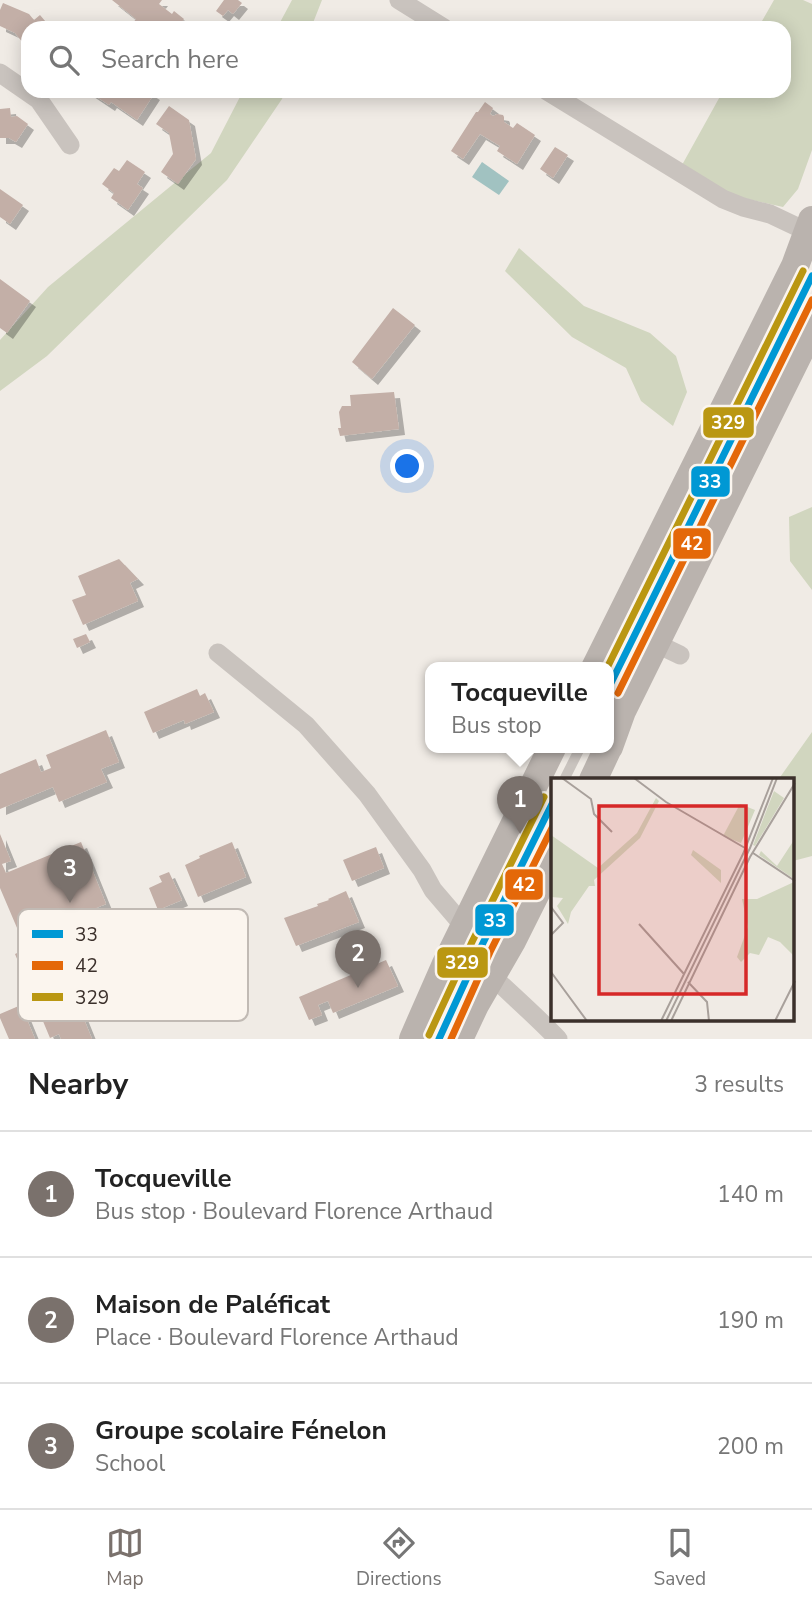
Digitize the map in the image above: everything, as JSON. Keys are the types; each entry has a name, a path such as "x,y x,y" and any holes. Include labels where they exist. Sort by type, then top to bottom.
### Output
{"street":[{"path":"399,0 433,21"},
{"path":"0,73 21,88"},
{"path":"36,98 70,145"},
{"path":"558,98 723,199 770,214 810,232 598,662"},
{"path":"614,734 622,711 668,649 812,327"},
{"path":"218,653 306,725 367,794 422,870 479,959 558,1039"},
{"path":"459,1039 479,959 550,753"},
{"path":"594,778 606,753"},
{"path":"413,1039 479,959 512,941 551,863"}],"lane":[{"path":"614,678 812,276"},
{"path":"565,778 578,753"},
{"path":"439,1039 551,806"}],"green space":[{"path":"292,0 322,0 314,21 281,21"},
{"path":"774,0 803,0 812,4 812,150 798,189 783,207 730,195 682,165 719,98 791,98 791,21 762,21"},
{"path":"239,98 282,98 227,180 47,356 0,391 0,340 48,287 211,153"},
{"path":"519,248 584,306 650,333 676,356 687,392 673,426 641,401 626,368 572,337 505,271"},
{"path":"812,507 812,590 790,561 789,517"},
{"path":"812,732 812,856 794,861 794,778 779,778"}],"water":[{"path":"482,162 509,181 499,195 472,177"}],"building":[{"path":"112,0 162,0 159,4 184,19 134,21 136,19"},
{"path":"224,0 238,0 242,3 233,14 228,10 223,16 216,11"},
{"path":"3,3 29,14 34,20 40,15 45,21 21,21 21,40 15,33 0,26"},
{"path":"98,98 151,98 137,120 111,102 109,105"},
{"path":"485,102 493,108 490,114 493,116 503,115 504,122 513,128 517,123 535,135 517,164 497,151 500,146 480,134 463,159 451,151"},
{"path":"169,106 189,120 196,159 178,184 161,172 173,154 169,133 156,124"},
{"path":"10,108 11,117 17,116 28,124 16,142 9,138 0,138 0,109"},
{"path":"555,147 568,155 553,178 540,169"},
{"path":"127,160 145,172 137,184 143,188 128,210 111,198 114,193 102,184 114,168 119,171"},
{"path":"0,189 23,205 10,224 0,217"},
{"path":"0,279 30,301 7,333 0,328"},
{"path":"393,308 415,325 372,379 352,362"},
{"path":"394,392 399,429 340,436 339,412 342,406 351,406 350,395"},
{"path":"119,559 138,579 130,583 138,601 83,625 72,600 86,595 78,576"},
{"path":"86,634 90,642 77,648 73,639"},
{"path":"197,689 200,696 205,693 214,712 185,724 184,720 153,733 144,712"},
{"path":"106,730 119,762 101,769 107,782 59,802 53,787 0,809 0,774 36,759 41,772 51,768 46,755"},
{"path":"0,834 11,861 2,864 6,873 81,842 106,904 94,909 18,909 18,930 0,888"},
{"path":"232,842 246,877 198,897 185,865"},
{"path":"376,847 384,868 352,881 343,860"},
{"path":"169,872 182,900 158,909 149,888 162,882 159,876"},
{"path":"346,891 359,922 296,946 284,918 318,906 317,904"},
{"path":"386,960 398,986 333,1013 328,1001 318,1005 322,1015 309,1020 299,997"},
{"path":"18,1006 18,1021 28,1021 35,1039 9,1039 0,1014"},
{"path":"43,1021 85,1021 92,1039 61,1039 59,1034 50,1038"}],"transit line":[{"name":"329","path":"610,662 803,271"},
{"name":"33","path":"614,677 812,276"},
{"name":"42","path":"618,693 812,300"},
{"name":"329","path":"429,1035 544,797"},
{"name":"33","path":"439,1039 551,806"},
{"name":"42","path":"451,1039 490,952 551,830"}],"place":[{"name":"Tocqueville","path":"520,834"},
{"name":"Groupe scolaire Fénelon","path":"70,903"},
{"name":"Maison de Paléficat","path":"358,988"}]}
